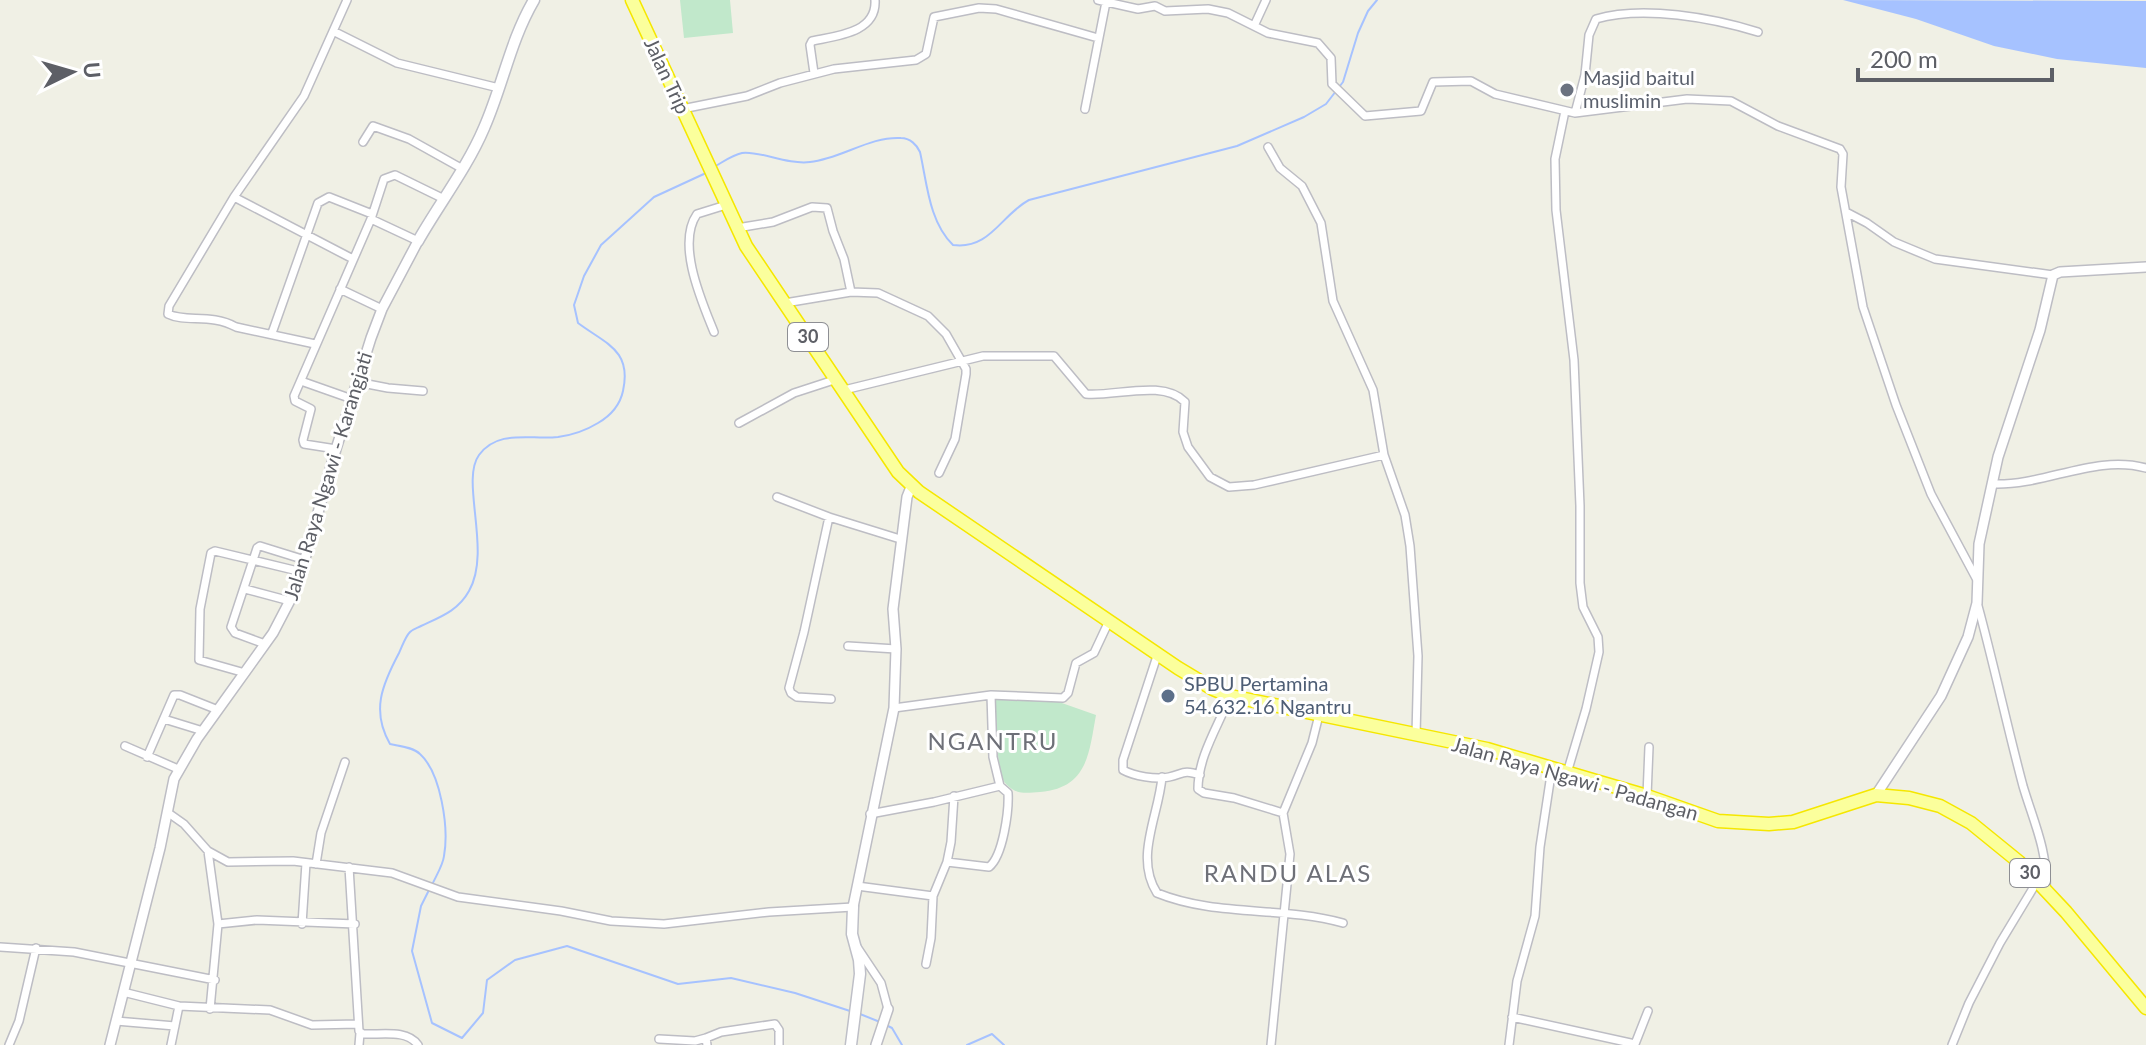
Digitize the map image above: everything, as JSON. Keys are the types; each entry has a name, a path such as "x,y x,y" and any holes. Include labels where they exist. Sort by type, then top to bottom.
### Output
{"highway":[{"name":"Jalan Trip","path":"632,0 715,182"},
{"name":"Jalan Raya Ngawi - Padangan","path":"715,182 757,263 911,487 1196,680 1230,696 1487,749 1647,796 1718,821 1793,822 1876,795 1909,798 1955,813 1994,839 2042,885 2146,1008"}],"main road":[{"name":"Jalan Raya Ngawi - Karangjati","path":"418,241 477,145 513,40 534,0"},
{"path":"852,1041 860,983 857,947 852,934 853,907"}],"street":[{"path":"315,344 236,327 225,321 172,317 168,314 169,306 234,197 297,108 335,32 347,0"},
{"path":"814,73 810,42 849,33 863,26 873,14 875,0"},
{"path":"1254,26 1266,0"},
{"path":"1085,109 1102,1 1138,9 1155,6 1165,11 1208,9 1228,13 1268,33 1321,45 1331,58 1332,84 1365,116 1419,112 1433,82 1468,80 1495,94 1575,113 1687,99 1736,102 1778,126 1842,151 1841,180 1863,307 1896,405 1931,494 1976,578"},
{"path":"682,109 757,93 814,73 921,58 926,54 934,17 979,8 996,9 1098,38"},
{"path":"1575,113 1585,75 1589,35 1596,19 1641,13 1718,21 1758,32"},
{"path":"335,32 397,63 499,88"},
{"path":"1565,111 1555,159 1556,210 1574,360 1580,583 1583,607 1598,637 1599,652 1567,773"},
{"path":"363,142 373,126 409,139 461,168"},
{"path":"1268,147 1280,168 1302,186 1321,223 1330,291 1373,390 1384,455 1405,515 1419,667 1416,735"},
{"path":"336,449 307,446 303,442 311,411 294,400 315,344 372,216 384,179 392,175 442,198"},
{"path":"234,197 353,259"},
{"path":"272,333 318,203 323,199 329,197 372,216 418,241"},
{"path":"714,332 692,268 691,228 697,214 726,205"},
{"path":"737,228 773,222 812,207 827,208 851,292"},
{"path":"1846,212 1894,242 1935,259 2053,275 2146,267"},
{"name":"Jalan Raya Ngawi - Karangjati","path":"110,1045 168,799 178,769 265,644 290,601 302,572 336,449 382,309 418,241"},
{"path":"1952,1045 1969,1003 2000,943 2042,885 2047,868 1977,603 1976,578 1979,544 1998,457 2040,330 2053,275"},
{"path":"340,289 382,309"},
{"path":"785,303 851,292 878,293 928,316 946,334 966,374 955,439 939,473"},
{"path":"739,423 794,393 998,354 1054,356 1086,394 1140,390 1178,396 1185,402 1183,432 1188,447 1210,477 1229,487 1254,485 1384,455"},
{"path":"301,381 352,399"},
{"path":"357,382 423,391"},
{"path":"1993,484 2034,481 2068,474 2083,467 2130,464 2146,468"},
{"path":"167,812 184,824 217,858 234,863 279,861 392,873 458,897 636,923 664,924 769,912 853,907 894,708 896,649 893,609 900,539 911,487"},
{"path":"777,497 900,539"},
{"path":"829,517 789,688 797,697 831,699"},
{"path":"265,644 232,630 260,546 305,560"},
{"path":"245,673 199,660 200,609 213,552 302,572"},
{"path":"245,589 290,601"},
{"path":"1876,795 1953,675 1977,603"},
{"path":"894,708 991,695 1064,697 1068,693 1076,663 1094,653 1110,621"},
{"path":"848,646 896,649"},
{"path":"1158,653 1122,766 1130,774 1162,777 1183,771 1200,775"},
{"path":"147,757 176,695 218,710"},
{"path":"991,695 993,757 1000,786"},
{"path":"1230,696 1221,722 1213,731 1197,786 1201,792 1283,813"},
{"path":"1271,1045 1290,854 1283,813 1312,743 1319,715"},
{"path":"164,719 203,731"},
{"path":"125,746 178,769"},
{"path":"1647,796 1649,747"},
{"path":"316,864 321,833 345,762"},
{"path":"1509,1045 1517,981 1535,916 1540,847 1552,768"},
{"path":"1162,777 1161,795 1148,839 1148,864 1154,890 1169,898 1214,906 1320,916 1343,923"},
{"path":"870,814 1000,786 1006,789 1009,802 994,865 947,862"},
{"path":"926,964 933,896 947,862 954,796"},
{"path":"208,851 218,924 210,1009"},
{"path":"302,924 306,863"},
{"path":"349,867 355,924 359,1045"},
{"path":"857,886 933,896"},
{"path":"218,924 257,920 355,924"},
{"path":"0,947 74,952 215,980"},
{"path":"857,947 881,983 888,1009 878,1041"},
{"path":"9,1045 19,1021 36,948"},
{"path":"123,992 179,1006 270,1010 312,1025 406,1035 418,1045"},
{"path":"171,1045 179,1006"},
{"path":"1512,1017 1635,1044 1648,1011"},
{"path":"116,1021 175,1026"},
{"path":"659,1039 706,1042 721,1032 775,1024 779,1030 779,1045"}],"green space":[{"path":"680,0 730,0 733,33 684,38"},
{"path":"994,698 1059,702 1096,715 1088,755 1077,776 1068,784 1040,792 1010,788 1000,769"}],"water":[{"path":"1843,0 2146,1 2146,68 2057,59 1994,46 1916,19"}],"waterway":[{"path":"714,167 742,153 810,162 878,140 907,139 920,152 930,202 945,236 953,245 966,245 986,237 1029,200 1237,146 1326,104 1343,82 1358,33 1377,0"},
{"path":"432,885 444,856 442,802 433,774 420,754 390,744 384,732 380,709 388,676 410,632 454,608 469,591 478,557 473,482 479,455 495,442 505,439 574,434 607,417 620,401 625,377 620,357 607,343 578,323 574,305 584,276 601,245 654,197 706,173"},
{"path":"429,890 421,906 412,951 432,1023 462,1038 483,1013 487,980 515,960 567,946 678,984 731,978 795,993 850,1011"},
{"path":"860,1014 880,1022"},
{"path":"886,1025 892,1028 902,1045"},
{"path":"967,1045 992,1034 1004,1045"}],"place":[{"name":"Masjid baitul muslimin","path":"1567,90"},
{"name":"SPBU Pertamina 54.632.16 Ngantru","path":"1168,696"}],"district":[{"name":"NGANTRU","path":"993,742"},
{"name":"RANDU ALAS","path":"1288,874"}]}
